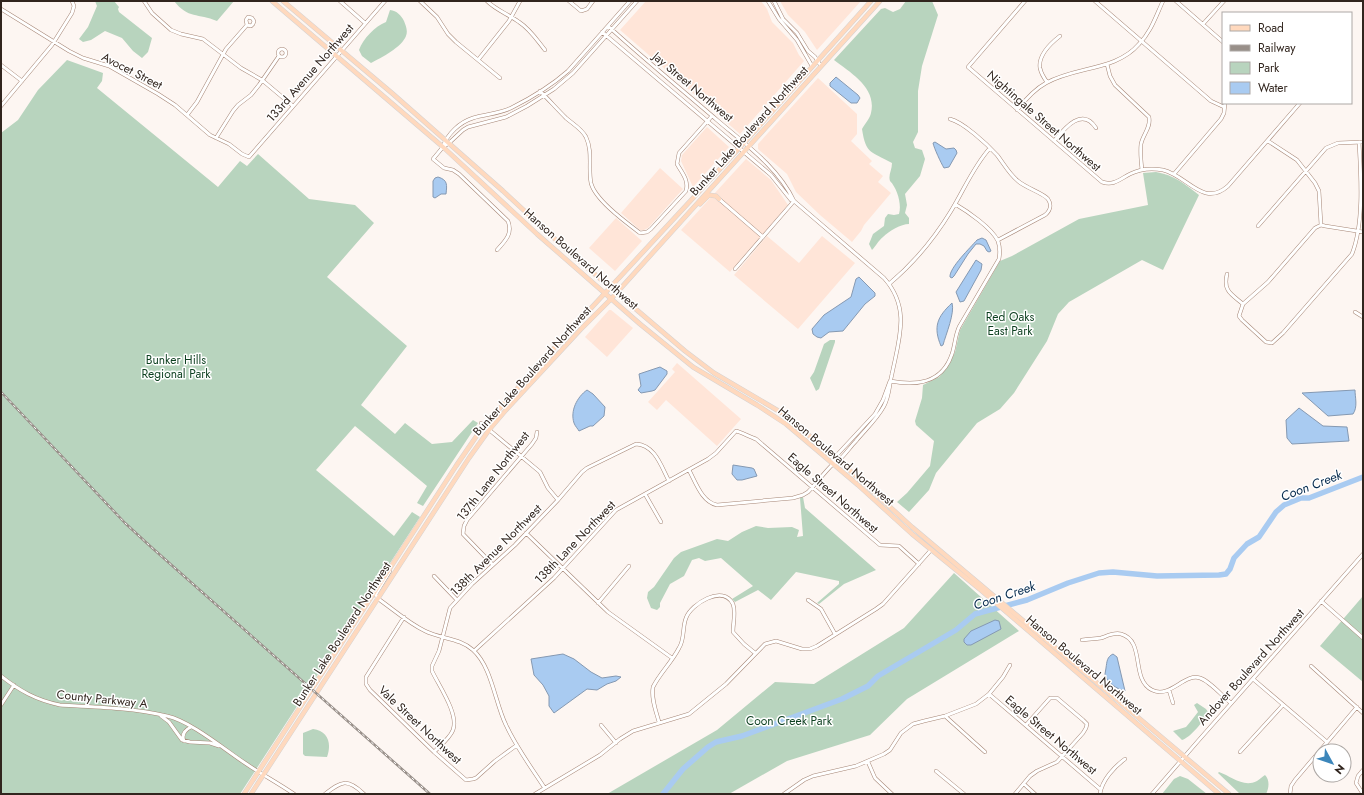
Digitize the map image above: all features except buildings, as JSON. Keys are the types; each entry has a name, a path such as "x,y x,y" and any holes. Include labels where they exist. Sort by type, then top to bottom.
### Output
{"main road":[{"name":"Hanson Boulevard Northwest","path":"272,1 443,147 537,234 611,299 693,367 775,416 833,464 931,550 993,598"},
{"name":"Hanson Boulevard Northwest","path":"283,1 342,50 445,140 616,293 704,367 782,413 839,458 912,527 993,598 1229,794"},
{"name":"Bunker Lake Boulevard Northwest","path":"244,794 483,425 490,420 545,357 744,143 871,1"},
{"name":"Bunker Lake Boulevard Northwest","path":"251,794 377,598 489,430 581,329 611,299 880,1"},
{"path":"686,215 707,196 713,195 719,198"},
{"name":"Hanson Boulevard Northwest","path":"1012,614 1219,794"}],"street":[{"path":"1,106 54,42 72,13 74,6 72,1"},
{"path":"144,1 152,13 171,30 203,39 241,68 262,80 293,106"},
{"path":"340,1 365,23"},
{"name":"133rd Avenue Northwest","path":"249,157 385,1"},
{"path":"420,1 437,17 448,34 456,42 500,78"},
{"path":"487,1 497,10 524,25 545,50"},
{"path":"478,60 512,17 520,1"},
{"path":"569,1 583,11 593,1"},
{"path":"443,147 445,140 454,130 468,120 510,109 557,80 568,71 630,1"},
{"path":"497,250 510,234 510,226 508,221 459,174 453,170 444,168 433,159 443,147 449,144 468,127 506,117 544,95 567,79 637,1"},
{"path":"768,1 779,19 798,40 812,66"},
{"path":"774,1 783,19 797,33 808,51 821,66"},
{"name":"Nightingale Street Northwest","path":"1025,1 968,67 1099,180 1106,184 1113,184 1142,170 1158,169 1174,174 1204,193 1212,194 1221,192 1268,142"},
{"path":"1096,1 1211,101 1225,105 1221,119 1174,174"},
{"path":"1017,110 1032,93 1047,82 1106,64 1121,58 1134,50 1148,34 1163,1"},
{"path":"1176,1 1222,41"},
{"path":"1204,24 1224,1"},
{"name":"Avocet Street","path":"1,9 69,51 83,58 109,66 166,99 216,138 229,144 242,154 249,157"},
{"path":"187,115 197,102 230,44 247,25"},
{"name":"Jay Street Northwest","path":"608,26 744,143 777,174 794,201"},
{"name":"Jay Street Northwest","path":"602,32 744,151 771,175 791,200 889,284 896,297 901,318 900,338 890,381 880,406 875,414 839,458"},
{"path":"1047,82 1040,68 1041,59 1046,49 1060,36"},
{"path":"216,138 233,111 251,95 279,56"},
{"path":"1106,64 1115,85 1149,117 1150,124 1140,152 1142,170"},
{"path":"1,65 22,81"},
{"path":"540,91 582,131 586,138 589,149 591,184 594,192 600,199 640,233 647,232 686,192 686,179 677,164 677,158 679,153 712,116"},
{"path":"1299,104 1268,142 1297,160 1315,182 1319,191 1322,225"},
{"path":"1054,141 1069,124 1083,118 1087,119 1096,128"},
{"path":"950,119 960,122 990,148 1013,176 1025,186 1046,197 1048,200 1050,209 1045,215 998,240"},
{"path":"1358,142 1363,207 1361,232 1352,254 1283,333 1272,343 1266,342 1239,316 1243,304 1268,282 1312,231 1322,225 1361,232"},
{"path":"1258,226 1326,148 1338,143 1363,142"},
{"path":"889,284 928,245 955,204 974,170 990,148"},
{"path":"719,198 763,237"},
{"path":"735,269 794,201"},
{"path":"890,381 918,384 931,379 943,370 951,357 959,327 1000,256 998,240 993,234 970,214 955,204"},
{"path":"1228,274 1226,287 1228,291 1243,304"},
{"path":"1355,312 1363,316"},
{"name":"Jay Street Northwest","path":"839,458 881,410 887,401 890,392 890,381"},
{"path":"483,425 540,472 548,488 558,500"},
{"name":"138th Lane Northwest","path":"474,651 562,570 616,510 712,456 736,431"},
{"name":"Eagle Street Northwest","path":"736,431 756,439 880,545 898,546 919,564"},
{"name":"137th Lane Northwest","path":"493,565 463,534 463,532 467,520 522,457 536,438 537,432"},
{"name":"138th Avenue Northwest","path":"434,752 453,731 454,724 451,708 432,671 432,666 439,650 450,608 472,584 526,534 587,468 636,444 643,444 651,449 669,481"},
{"path":"689,470 705,499 712,504 726,504 794,498 803,495 813,487 839,458"},
{"path":"645,494 661,522"},
{"path":"526,534 562,570 608,612 672,658"},
{"path":"535,794 544,787 600,755 633,731 689,714 726,684 764,644 776,641 802,649 810,649 817,646 883,604 931,550"},
{"path":"400,553 376,594 377,598 424,631 464,643 474,651 484,665 498,698 501,714 517,745 544,787"},
{"name":"Andover Boulevard Northwest","path":"1152,794 1363,554"},
{"path":"598,603 630,566"},
{"path":"434,576 457,600"},
{"path":"660,722 652,692 653,687 678,650 682,642 686,618 698,604 715,596 725,597 730,600 734,611 734,632 744,644 755,653"},
{"path":"808,600 821,609 835,634"},
{"path":"1321,601 1363,638"},
{"name":"Vale Street Northwest","path":"404,617 370,668 365,681 370,690 434,752 465,779 476,778 495,761 517,745"},
{"path":"1082,640 1093,639 1116,633 1122,634 1128,637 1133,643 1142,681 1153,691 1160,692 1169,690 1191,678 1199,678 1211,685 1231,703"},
{"path":"784,794 813,776 868,762 884,754 890,750 901,733 907,728 976,704 989,694 1003,677 1010,665"},
{"path":"1311,666 1363,713"},
{"name":"County Parkway A","path":"1,676 38,700 60,705 135,710 175,719 191,727 222,747 289,793 294,794"},
{"path":"1253,679 1327,742"},
{"path":"1,705 14,685"},
{"path":"1169,690 1173,702"},
{"name":"Eagle Street Northwest","path":"989,694 1100,789"},
{"path":"1015,794 1037,771 1057,762 1083,733 1087,724 1057,698 1050,698 1026,725"},
{"path":"1240,752 1284,705"},
{"path":"1290,794 1291,786 1295,780 1357,707"},
{"name":"County Parkway A","path":"160,715 169,722 178,736 184,741 210,743 222,747"},
{"path":"945,716 984,752"},
{"path":"601,725 616,743"},
{"path":"184,741 184,732 191,727"},
{"path":"1100,794 1100,789 1106,778 1125,759"},
{"path":"868,762 875,778 892,794"},
{"path":"1363,770 1356,781 1357,786 1363,794"},
{"path":"936,771 964,794"},
{"path":"324,794 337,785 343,783 350,783 364,794"},
{"path":"1024,784 1035,794"}],"shaded area":[{"path":"646,1 761,1 767,9 772,22 793,43 804,61 740,134 620,30"},
{"path":"780,1 861,1 817,50 805,32 788,15"},
{"path":"818,78 857,114 857,134 851,141 872,161 869,164 883,176 878,182 891,193 852,242 796,192 787,174 758,149 758,144"},
{"path":"707,127 729,147 693,187 681,161 682,155"},
{"path":"746,159 771,180 788,205 730,272 681,230"},
{"path":"660,168 683,189 648,228 640,230 621,213"},
{"path":"616,218 642,241 615,271 589,248"},
{"path":"767,236 799,263 822,236 855,263 798,329 734,275"},
{"path":"609,310 633,328 607,357 585,337"},
{"path":"677,363 741,419 717,446 666,400 657,410 648,402 675,372 672,369"}],"green space":[{"path":"95,1 114,1 119,7 119,12 152,38 148,52 142,58 133,51 122,38 105,31 91,40 83,42 79,39 88,27 97,6"},
{"path":"174,1 234,1 217,21 184,11"},
{"path":"906,1 932,1 938,15 922,66 918,91 918,132 913,142 915,148 922,150 925,159 920,176 905,194 907,205 905,213 909,218 909,224 888,232 872,250 869,244 873,234 884,226 885,218 888,214 899,214 900,210 898,196 890,181 892,163 874,154 865,144 862,129 871,113 872,104 870,96 855,76 834,60 881,9 885,8 893,12 900,9"},
{"path":"390,10 397,12 403,19 407,32 406,36 396,48 371,63 362,56 359,50 370,33 386,22"},
{"name":"Bunker Hills Regional Park","path":"67,60 103,73 102,81 97,88 218,187 240,161 247,166 258,154 309,199 355,205 374,223 327,277 407,346 361,405 395,434 405,423 432,444 452,442 473,420 478,423 423,506 417,503 427,486 355,426 316,470 394,536 412,512 420,517 240,794 1,794 1,133 18,120 38,90"},
{"name":"Red Oaks East Park","path":"1156,172 1174,178 1199,195 1163,270 1142,260 1069,302 1058,314 1047,341 1014,393 1000,409 977,423 936,473 929,490 909,512 897,502 907,493 930,466 934,441 916,425 915,421 922,398 923,385 939,377 949,365 955,352 960,330 1000,261 1012,256 1079,219 1148,205 1143,173"},
{"path":"830,340 835,340 835,342 819,389 816,391 810,378 814,372 824,344"},
{"path":"803,497 805,508 876,570 844,584 819,604 817,603 839,584 839,581 796,572 771,600 758,590 735,602 732,599 753,586 721,558 705,561 699,558 692,560 684,576 670,584 660,603 660,607 657,610 651,608 647,598 648,592 654,587 674,558 681,552 717,539 728,541 742,532 756,526 768,528 792,527 799,530 797,537 803,536 800,498"},
{"name":"Coon Creek Park","path":"954,573 1019,631 907,699 870,735 787,761 729,794 607,794 717,730 775,682 814,684 904,628"},
{"path":"1363,596 1363,682 1320,646"},
{"path":"1197,703 1208,712 1197,728 1189,736 1182,740 1173,731 1186,727 1198,712 1194,705"},
{"path":"313,729 322,732 328,738 329,747 327,757 305,756 303,754 303,733"},
{"path":"1219,772 1237,781 1247,783 1257,781 1265,775 1268,782 1267,792 1266,794 1240,794 1218,773"},
{"path":"1180,776 1188,779 1207,794 1162,794 1174,779"}],"water":[{"path":"836,77 858,95 860,98 857,103 851,103 830,86 830,83"},
{"path":"935,142 946,149 954,148 956,150 957,153 949,167 944,168 933,143"},
{"path":"438,177 445,181 447,188 446,194 441,194 435,198 433,197 433,181"},
{"path":"982,238 986,240 991,251 989,252 984,246 976,244 954,276 952,278 950,277 953,268 961,258 977,240"},
{"path":"976,260 982,264 981,270 964,301 960,302 956,292"},
{"path":"859,277 875,293 875,296 865,304 843,331 829,332 821,338 813,334 812,329 824,315 851,297 856,279"},
{"path":"952,303 953,307 951,318 943,345 941,346 937,333 938,323 943,313"},
{"path":"660,367 667,371 667,374 655,390 641,393 638,390 641,386 639,374"},
{"path":"587,390 593,394 605,407 604,416 593,426 579,431 574,423 573,414 577,400"},
{"path":"1355,390 1356,405 1353,414 1328,416 1302,393"},
{"path":"1299,408 1323,426 1347,427 1349,441 1292,444 1287,438 1286,420"},
{"path":"733,465 752,468 757,476 737,480 732,474"},
{"path":"995,620 999,621 1001,629 971,645 967,645 964,642 964,639 971,631"},
{"path":"563,654 574,659 591,672 602,678 616,676 621,677 597,690 587,689 554,713 549,706 549,696 543,685 534,675 531,659"},
{"path":"1113,654 1117,657 1125,691 1113,685 1106,677 1105,673 1108,660"}],"waterway":[{"name":"Coon Creek","path":"663,794 683,769 716,742 742,736 842,699 868,686 878,676 956,630 975,614 1027,600 1068,583 1099,573 1113,572 1157,576 1226,574 1230,569 1234,558 1247,544 1259,537 1276,512 1284,505 1301,498 1309,498 1363,477"}],"railway":[{"path":"1,392 125,523 430,794"}]}
